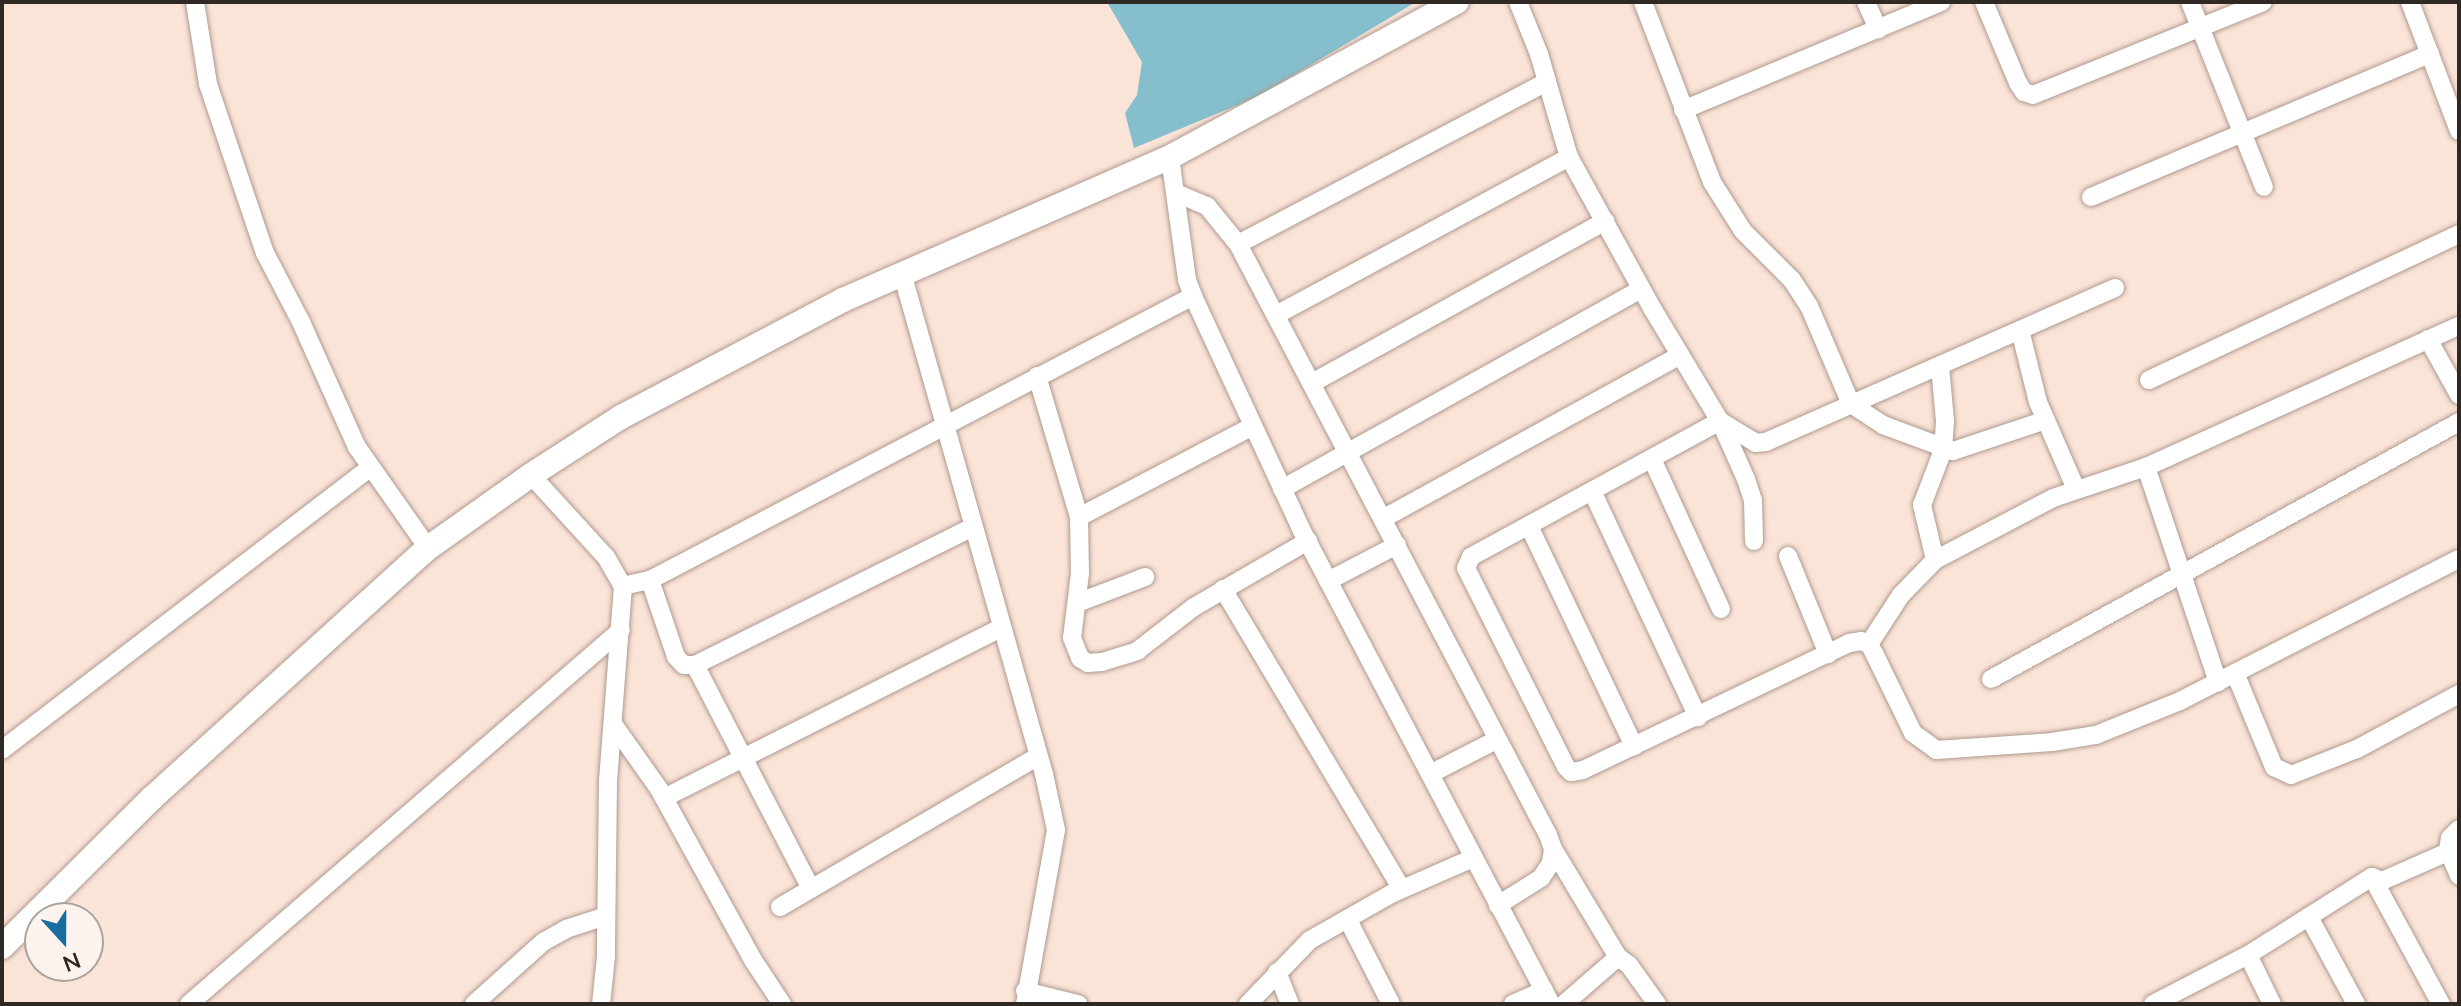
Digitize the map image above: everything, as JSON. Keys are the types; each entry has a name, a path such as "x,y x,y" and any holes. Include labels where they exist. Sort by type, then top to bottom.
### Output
{"street":[{"path":"195,2 208,84 265,253 370,468 428,548"},
{"path":"2,947 152,798 428,548 531,475 621,417 843,300 1170,157 1457,2"},
{"path":"1518,2 1547,82 1569,157 1641,289 1726,424 1753,500 1754,541"},
{"path":"1643,2 1712,182 1743,231 1792,280 1809,306 1851,404 1883,425 1943,450 1969,448 2046,420"},
{"path":"1866,2 1878,29"},
{"path":"1683,110 1941,2"},
{"path":"1984,2 2018,83 2024,92 2033,95 2263,2"},
{"path":"2190,2 2264,187"},
{"path":"2410,2 2459,131"},
{"path":"2091,197 2430,54"},
{"path":"1238,244 1547,82"},
{"path":"1170,157 1187,280 1193,296 1328,581 1548,997 1513,1004"},
{"path":"1276,315 1569,157"},
{"path":"1176,193 1207,206 1238,244 1384,518 1553,849 1618,957 1629,965 1657,1004"},
{"path":"1312,383 1605,221"},
{"path":"2149,380 2459,234"},
{"path":"902,273 1056,830 1025,998 1078,1004"},
{"path":"1726,424 1756,443 1766,442 2115,288"},
{"path":"1282,489 1641,289"},
{"path":"623,586 650,580 1193,296"},
{"path":"1869,644 1901,595 1935,560 2076,489 2146,467 2459,326"},
{"path":"2020,330 2031,380 2076,489"},
{"path":"2428,339 2459,395"},
{"path":"1384,518 1680,355"},
{"path":"1935,560 1922,505 1943,450 1945,421 1940,366"},
{"path":"1037,376 1079,517 1074,649 1088,663 1137,651 1223,589 1308,541"},
{"path":"1991,679 2459,422"},
{"path":"1726,424 1652,459 1471,557 1466,568 1571,772 1577,773 1739,698 1849,643 1869,644"},
{"path":"1079,517 1253,426"},
{"path":"1652,459 1721,609"},
{"path":"2146,467 2182,574 2226,678 2274,767 2291,775 2357,749 2459,694"},
{"path":"2,750 370,468"},
{"path":"531,475 606,557 623,586 608,781 601,1004"},
{"path":"1592,491 1704,714"},
{"path":"1529,526 1634,746"},
{"path":"650,580 676,657 684,665 695,665 973,527"},
{"path":"1328,581 1397,545"},
{"path":"1788,556 1828,654"},
{"path":"1869,644 1913,733 1936,750 2052,742 2096,735 2226,678 2459,559"},
{"path":"1077,603 1145,577"},
{"path":"1223,589 1402,889"},
{"path":"664,798 1002,627"},
{"path":"189,1004 621,630"},
{"path":"695,665 811,889"},
{"path":"613,724 664,798 753,960 782,1004"},
{"path":"1430,774 1498,739"},
{"path":"780,907 1038,756"},
{"path":"2459,829 2450,838 2449,850 2459,876"},
{"path":"1498,905 1541,878 1551,863 1553,849"},
{"path":"2372,877 2382,881 2449,850"},
{"path":"1248,1004 1310,940 1402,889 1473,858"},
{"path":"2162,1002 2248,955 2372,877"},
{"path":"2372,877 2441,1004"},
{"path":"474,1004 543,942 566,929 606,916"},
{"path":"2309,917 2356,1004"},
{"path":"1348,920 1391,1004"},
{"path":"2248,955 2272,1004"},
{"path":"1564,1004 1618,957"},
{"path":"1277,972 1290,1004"}],"water":[{"path":"1107,2 1416,2 1257,97 1134,148 1125,113 1137,95 1142,62"}]}
